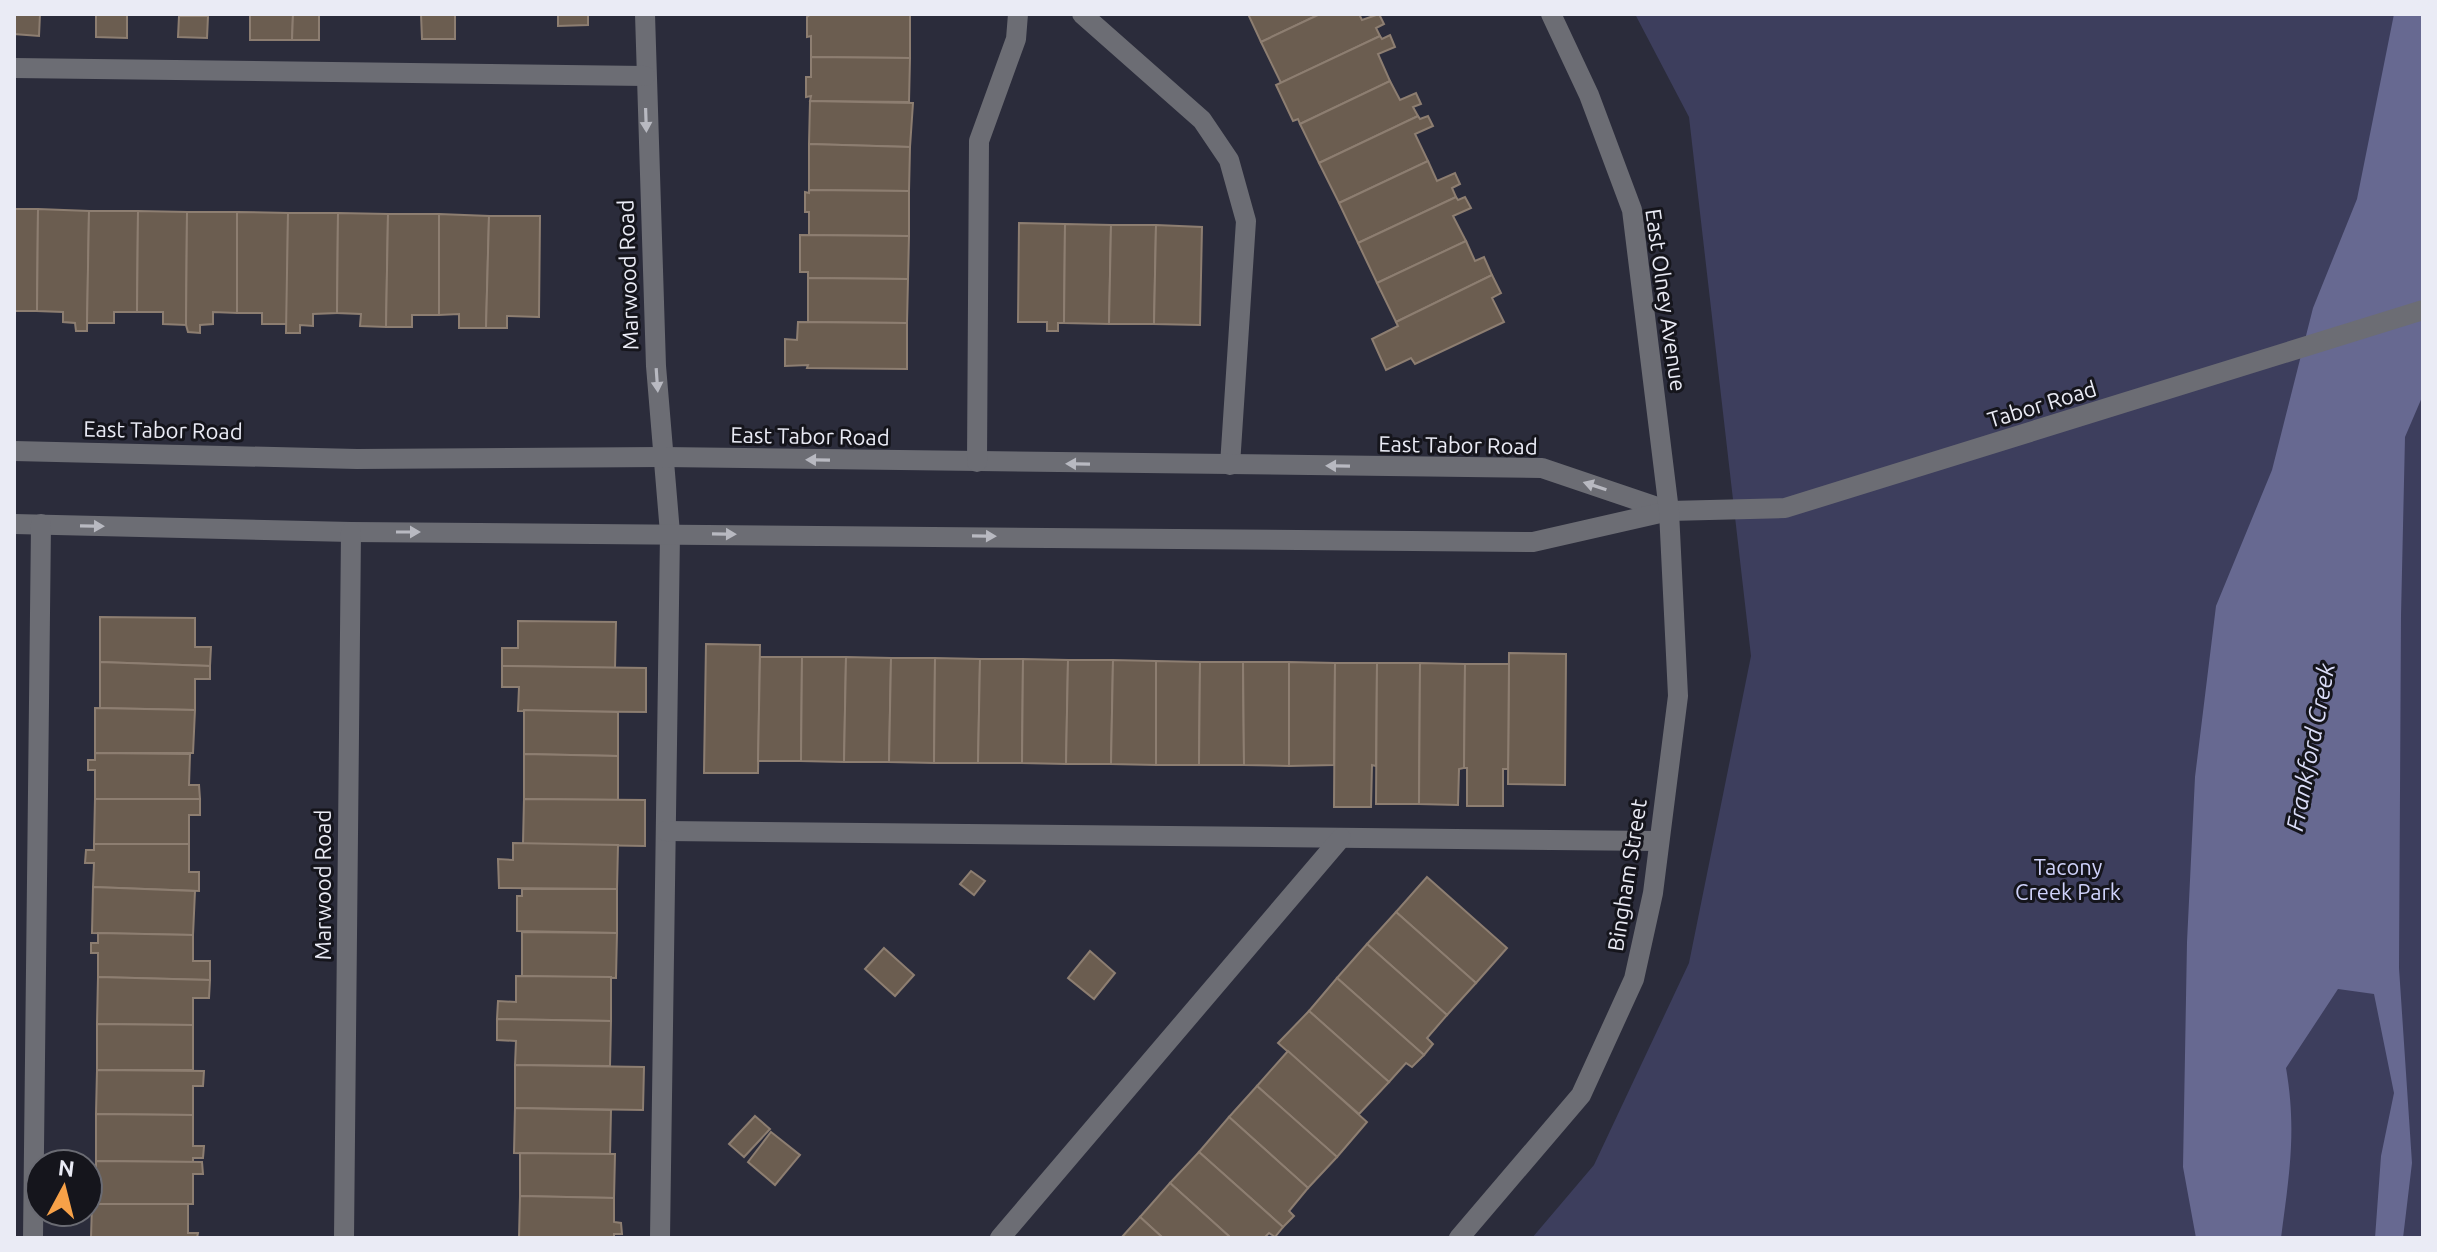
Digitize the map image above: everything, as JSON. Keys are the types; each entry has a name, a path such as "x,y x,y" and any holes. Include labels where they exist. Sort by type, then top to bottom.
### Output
{"street":[{"name":"Marwood Road","path":"645,14 656,366 670,533 660,1238"},
{"path":"977,462 979,141 1016,39 1018,14"},
{"path":"1082,14 1202,120 1229,160 1246,221 1230,465"},
{"name":"East Olney Avenue","path":"1551,14 1589,95 1632,210 1669,511"},
{"path":"14,68 645,76"},
{"name":"Tabor Road","path":"1669,511 1785,508 2423,310"},
{"name":"East Tabor Road","path":"14,451 357,459 663,457 1542,468 1669,511"},
{"path":"14,524 351,532 1533,542 1669,511"},
{"name":"Bingham Street","path":"1459,1238 1581,1095 1634,979 1653,893 1678,696 1669,511"},
{"path":"33,1238 41,524"},
{"name":"Marwood Road","path":"344,1238 351,532"},
{"path":"666,831 1659,841"},
{"path":"1000,1238 1341,838"}],"green space":[{"name":"Tacony Creek Park","path":"1635,14 2423,14 2423,1238 1532,1238 1594,1165 1689,963 1751,656 1689,117"}],"water":[{"name":"Frankford Creek","path":"2394,14 2423,14 2423,395 2405,437 2401,616 2399,968 2412,1163 2403,1238 2375,1238 2381,1156 2394,1093 2374,994 2338,989 2286,1068 2291,1133 2281,1238 2196,1238 2183,1167 2187,942 2195,777 2216,606 2272,470 2313,308 2357,199"}],"building":[{"path":"14,14 40,14 39,36 14,34"},
{"path":"96,14 127,14 127,38 96,37"},
{"path":"250,14 293,14 292,40 250,40"},
{"path":"293,14 319,14 319,40 292,40"},
{"path":"421,14 455,14 455,39 422,39"},
{"path":"558,14 588,14 588,25 558,26"},
{"path":"811,14 910,14 910,58 811,57 807,17"},
{"path":"1248,14 1320,14 1261,42"},
{"path":"1320,14 1359,14 1362,20 1379,14 1384,24 1376,28 1380,36 1281,83 1261,42"},
{"path":"179,16 208,16 207,38 178,37"},
{"path":"1390,35 1395,47 1378,54 1390,81 1300,124 1298,119 1293,121 1276,85 1380,36 1382,39"},
{"path":"811,57 910,58 909,102 810,101 811,96 806,97 806,77 811,77"},
{"path":"1390,81 1400,100 1416,93 1421,104 1413,107 1418,116 1319,163 1300,124"},
{"path":"810,101 913,103 910,147 809,144"},
{"path":"1418,116 1420,119 1428,116 1433,126 1415,134 1428,161 1339,203 1319,163"},
{"path":"809,144 910,147 909,191 809,190"},
{"path":"1428,161 1437,181 1455,173 1460,184 1452,188 1456,197 1358,243 1339,203"},
{"path":"809,190 909,191 909,236 809,235 805,192 809,193"},
{"path":"1456,197 1458,200 1465,197 1471,208 1453,216 1466,241 1377,283 1358,243"},
{"path":"14,209 38,209 37,311 14,311"},
{"path":"38,209 89,211 87,331 76,331 75,323 63,322 63,312 37,311"},
{"path":"89,211 138,211 137,312 114,312 114,323 87,323"},
{"path":"138,211 187,212 186,325 163,324 163,312 137,312"},
{"path":"187,212 237,212 237,313 213,312 213,324 200,325 200,333 188,332 186,325"},
{"path":"237,212 288,213 287,324 262,324 262,313 237,313"},
{"path":"288,213 338,213 337,313 313,314 313,326 300,325 300,333 286,333"},
{"path":"338,213 388,214 386,327 360,326 361,314 337,313"},
{"path":"388,214 439,214 439,315 412,315 412,327 386,327"},
{"path":"439,214 489,216 486,328 459,328 459,314 439,315"},
{"path":"489,216 540,216 539,317 507,316 507,328 486,328"},
{"path":"1019,223 1065,224 1064,323 1058,323 1058,331 1047,331 1047,322 1018,322"},
{"path":"1065,224 1111,225 1109,324 1064,323"},
{"path":"1111,225 1156,225 1154,324 1109,324"},
{"path":"1156,225 1202,227 1200,325 1154,324"},
{"path":"800,235 909,236 908,279 808,278 808,272 800,272"},
{"path":"1466,241 1475,261 1484,257 1492,275 1396,322 1377,283"},
{"path":"1492,275 1501,293 1492,298 1504,322 1415,364 1411,358 1386,370 1372,339 1398,326 1396,322"},
{"path":"808,278 908,279 907,323 808,322"},
{"path":"798,322 907,323 907,369 785,366 785,339 797,340"},
{"path":"100,617 195,618 195,647 211,647 210,666 100,662"},
{"path":"518,621 616,622 615,668 502,666 502,648 518,648"},
{"path":"706,644 760,645 758,773 704,773"},
{"path":"1509,653 1566,654 1565,785 1508,784"},
{"path":"760,657 802,657 801,761 758,761"},
{"path":"802,657 846,657 844,762 801,761"},
{"path":"846,657 891,658 889,762 844,762"},
{"path":"891,658 935,658 934,763 889,762"},
{"path":"935,658 980,659 978,763 934,763"},
{"path":"980,659 1023,659 1022,763 978,763"},
{"path":"1023,659 1068,660 1066,764 1022,763"},
{"path":"1068,660 1113,660 1111,764 1066,764"},
{"path":"1113,660 1156,661 1156,765 1111,764"},
{"path":"1156,661 1200,662 1199,765 1156,765"},
{"path":"100,662 210,666 210,679 195,679 195,710 100,708"},
{"path":"1200,662 1243,662 1244,765 1199,765"},
{"path":"1243,662 1289,662 1289,766 1244,765"},
{"path":"1289,662 1335,663 1334,765 1289,766"},
{"path":"1335,663 1377,663 1376,766 1372,765 1371,807 1334,807"},
{"path":"1377,663 1420,663 1419,804 1376,804"},
{"path":"1420,663 1465,664 1464,768 1459,769 1458,805 1419,804"},
{"path":"1465,664 1509,664 1508,769 1503,769 1503,806 1467,806 1467,768 1464,768"},
{"path":"502,666 646,668 646,712 518,711 519,687 502,687"},
{"path":"95,708 195,710 193,753 95,753"},
{"path":"524,710 618,712 618,756 524,754"},
{"path":"95,753 190,754 189,785 199,785 200,799 95,799 95,770 88,770 88,760 95,760"},
{"path":"524,754 618,756 618,800 524,799"},
{"path":"95,799 200,799 200,815 189,815 189,844 94,844"},
{"path":"524,799 645,800 645,846 523,844"},
{"path":"513,843 618,845 617,889 499,888 498,859 513,860"},
{"path":"94,844 189,844 189,872 199,872 199,891 93,887 94,863 85,863 86,850 94,850"},
{"path":"971,871 985,881 974,895 960,884"},
{"path":"1427,877 1507,948 1476,983 1396,912"},
{"path":"93,887 195,891 193,935 92,933"},
{"path":"522,889 617,889 617,933 517,931 517,896 522,896"},
{"path":"1396,912 1476,983 1447,1015 1367,944"},
{"path":"522,932 617,933 616,978 522,976"},
{"path":"98,933 193,935 193,961 210,961 210,980 98,977 98,953 91,953 91,943 98,943"},
{"path":"1367,944 1447,1015 1427,1038 1433,1044 1424,1055 1337,978"},
{"path":"884,948 914,975 895,996 865,969"},
{"path":"1090,951 1115,973 1094,999 1068,978"},
{"path":"516,976 611,977 611,1021 497,1019 498,1001 516,1002"},
{"path":"98,977 210,980 209,998 193,998 193,1025 97,1024"},
{"path":"1337,978 1424,1055 1412,1067 1406,1063 1389,1082 1309,1011"},
{"path":"1309,1011 1389,1082 1359,1114 1278,1043"},
{"path":"497,1019 611,1021 610,1066 515,1065 516,1041 497,1040"},
{"path":"97,1024 193,1025 193,1070 97,1070"},
{"path":"1288,1051 1367,1122 1337,1157 1257,1086"},
{"path":"515,1065 644,1067 643,1110 515,1108"},
{"path":"97,1070 204,1071 203,1086 193,1086 193,1115 96,1114"},
{"path":"1257,1086 1337,1157 1308,1188 1229,1117"},
{"path":"515,1108 611,1110 610,1155 514,1153"},
{"path":"96,1114 193,1115 193,1146 204,1146 203,1158 193,1158 193,1162 104,1161 104,1148 96,1148"},
{"path":"755,1116 770,1129 744,1157 729,1144"},
{"path":"1229,1117 1308,1188 1289,1211 1294,1216 1283,1227 1199,1152"},
{"path":"771,1132 800,1155 775,1185 748,1162"},
{"path":"1199,1152 1283,1227 1275,1237 1269,1233 1264,1238 1231,1238 1170,1183"},
{"path":"520,1153 615,1154 614,1198 520,1196"},
{"path":"104,1161 202,1162 203,1174 193,1174 193,1204 104,1204"},
{"path":"1170,1183 1231,1238 1163,1238 1140,1217"},
{"path":"520,1196 614,1198 614,1222 621,1223 622,1234 614,1234 614,1238 519,1238"},
{"path":"104,1204 188,1204 188,1233 198,1233 197,1238 91,1238 91,1228 104,1228"},
{"path":"1140,1217 1163,1238 1121,1238"}]}
